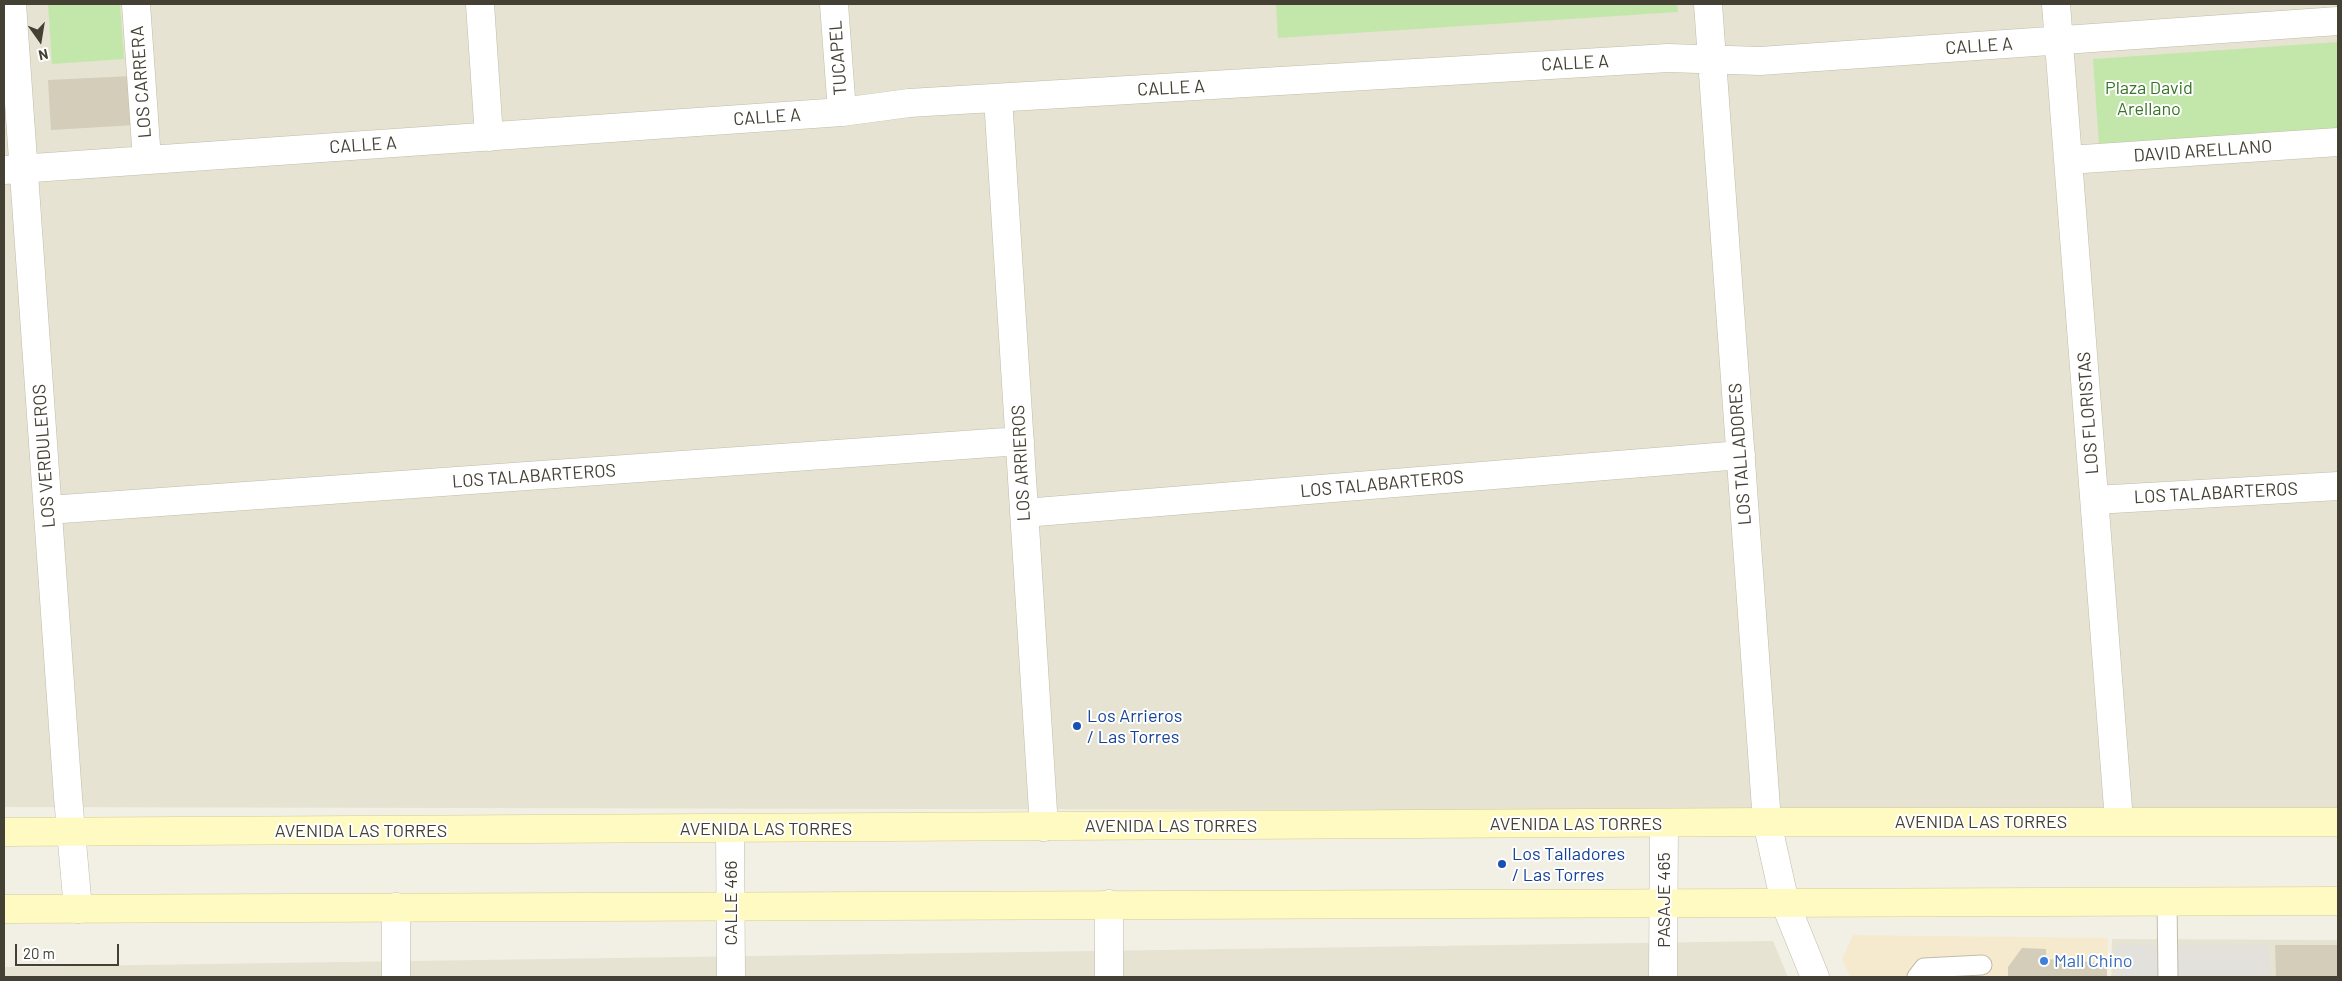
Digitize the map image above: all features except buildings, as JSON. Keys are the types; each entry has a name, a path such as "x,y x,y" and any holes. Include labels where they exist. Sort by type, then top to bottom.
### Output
{"main road":[{"name":"AVENIDA LAS TORRES","path":"4,832 1767,822 2338,822"},
{"path":"4,909 2338,901"}],"street":[{"name":"LOS VERDULEROS","path":"12,4 14,169 48,510 70,832 78,909"},
{"name":"LOS CARRERA","path":"136,4 147,160"},
{"path":"480,4 489,136"},
{"name":"TUCAPEL","path":"834,4 842,112"},
{"name":"LOS TALLADORES","path":"1708,4 1767,822 1785,903 1815,977"},
{"name":"LOS FLORISTAS","path":"2056,4 2119,821"},
{"name":"CALLE A","path":"14,169 842,112 909,103 1668,58 1760,61 2338,21"},
{"name":"LOS ARRIEROS","path":"998,98 1044,827"},
{"name":"DAVID ARELLANO","path":"2068,160 2338,142"},
{"name":"LOS TALABARTEROS","path":"48,510 1020,441"},
{"name":"LOS TALABARTEROS","path":"1024,513 1740,455"},
{"name":"LOS TALABARTEROS","path":"2094,500 2338,486"},
{"name":"PASAJE 465","path":"1663,977 1664,823"},
{"name":"CALLE 466","path":"730,829 731,977"},
{"path":"1108,904 1109,977"},
{"path":"396,907 396,977"}],"lane":[{"path":"2167,901 2168,977"},
{"path":"1917,977 1924,968 1982,965"}],"shaded area":[{"path":"4,4 2338,4 2338,812 4,807"},
{"path":"1853,935 2108,938 2107,977 1850,977 1842,959"},
{"path":"2112,939 2338,940 2338,977 2111,977"},
{"path":"1773,941 1788,977 4,977 4,967"},
{"path":"2115,945 2269,945 2271,977 2114,977"}],"green space":[{"path":"48,4 120,4 124,59 52,64"},
{"path":"1276,4 1677,4 1678,12 1278,38"},
{"name":"Plaza David Arellano","path":"2338,42 2338,128 2099,145 2093,59"}],"place":[{"name":"Los Arrieros / Las Torres","path":"1077,726"},
{"name":"Los Talladores / Las Torres","path":"1502,864"},
{"name":"Mall Chino","path":"2044,961"}]}
